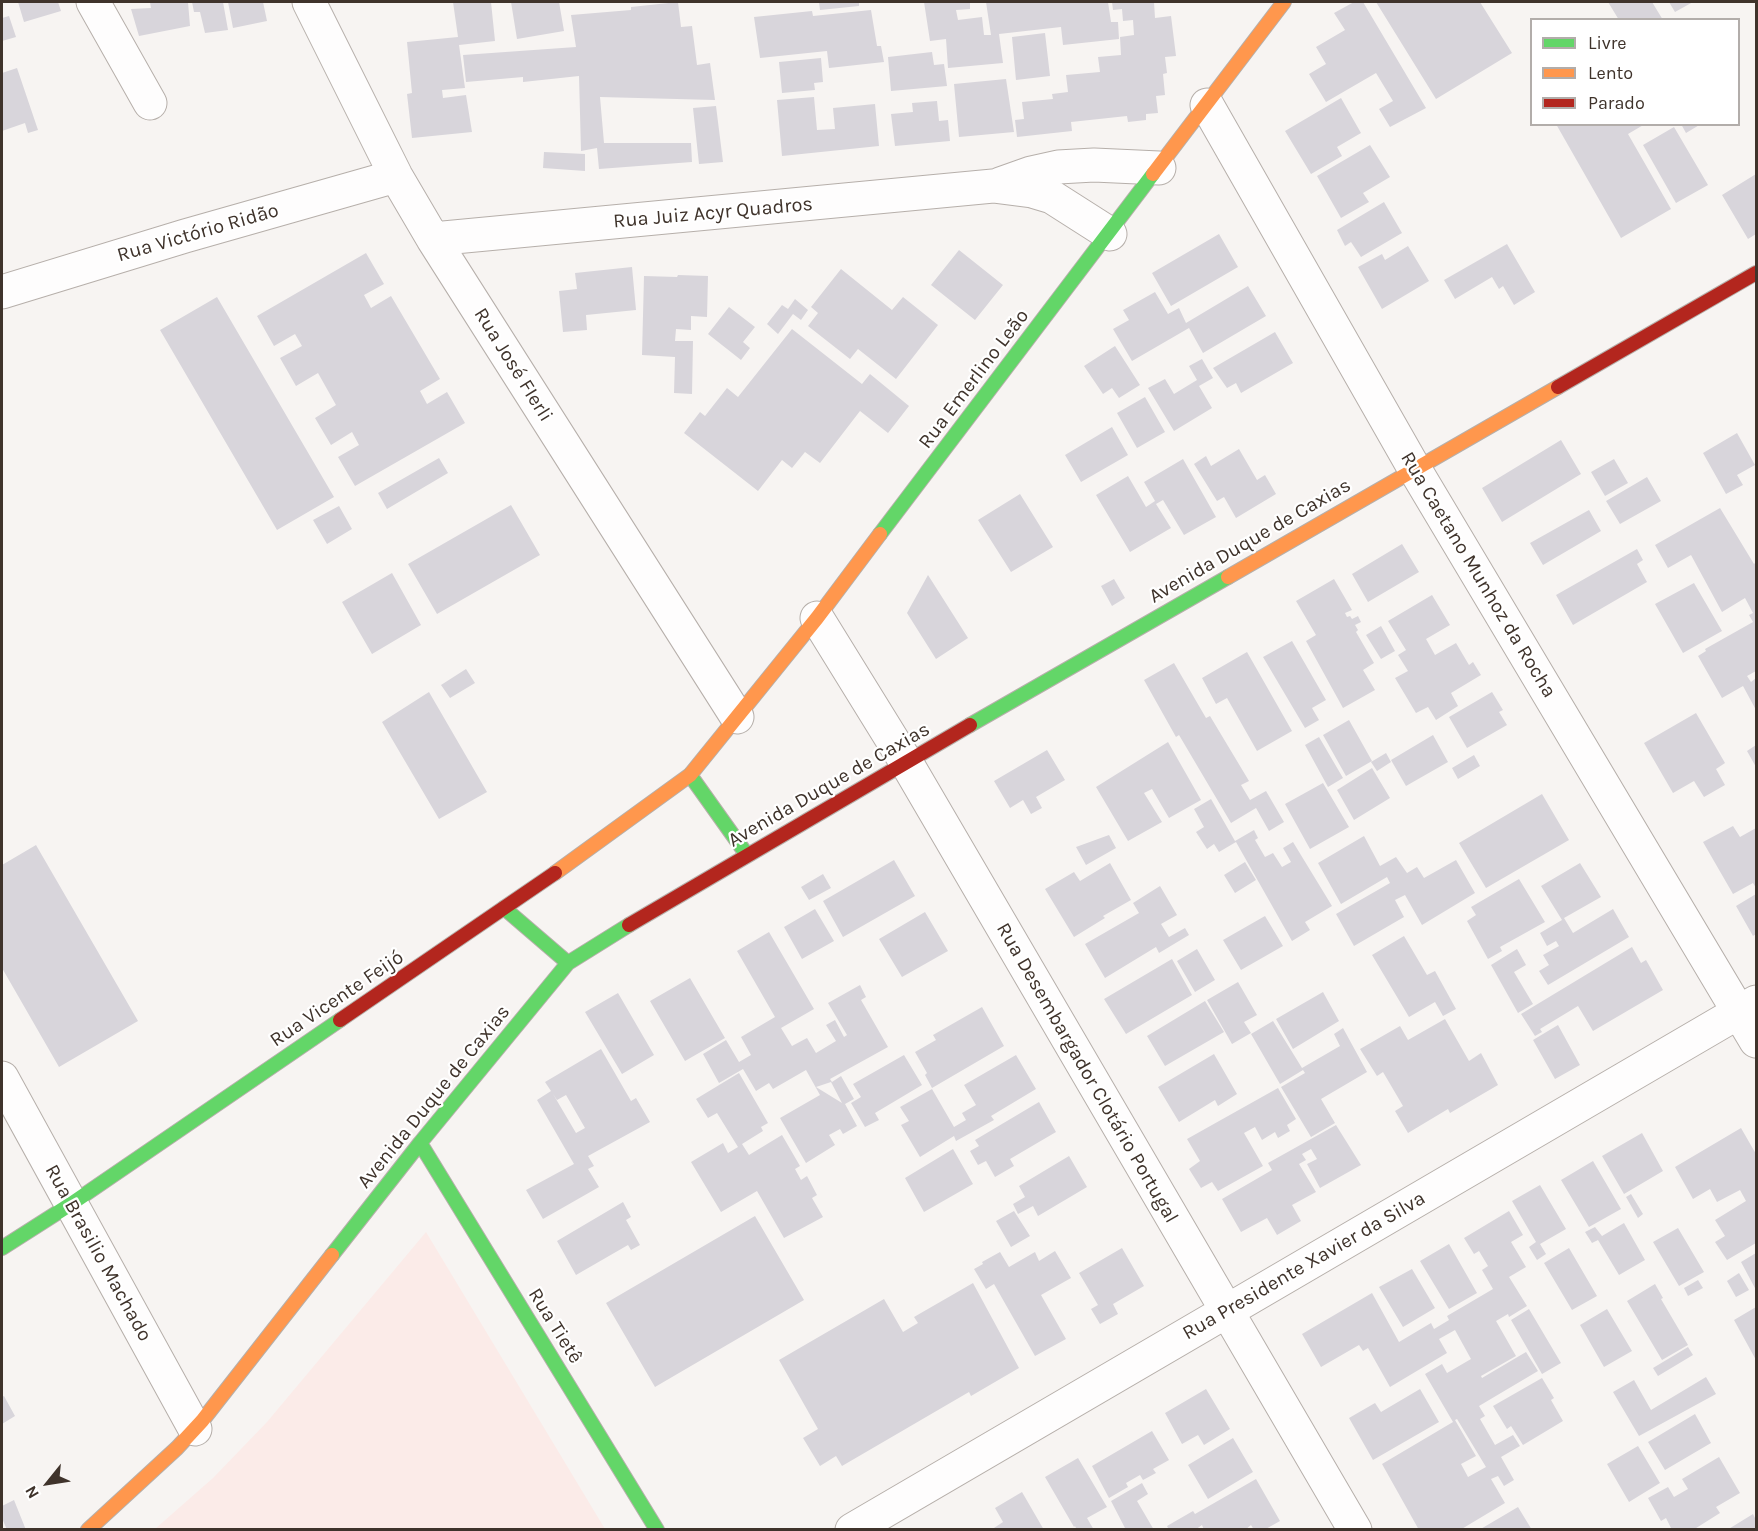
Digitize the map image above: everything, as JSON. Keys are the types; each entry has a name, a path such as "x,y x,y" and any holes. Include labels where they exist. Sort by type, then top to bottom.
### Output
{"street":[{"path":"93,2 150,103"},
{"name":"Rua José FIerli","path":"309,2 396,176 433,239 736,717"},
{"name":"Rua Emerlino Leão","path":"690,775 817,618 1284,2"},
{"name":"Rua Caetano Munhoz da Rocha","path":"1207,105 1414,468 1748,1007 1756,1041"},
{"name":"Rua Juiz Acyr Quadros","path":"993,186 1031,173 1058,167 1094,165 1159,168"},
{"name":"Rua Victório Ridão","path":"2,292 185,236 396,176"},
{"name":"Rua Juiz Acyr Quadros","path":"433,239 993,186 1032,191 1052,197 1110,234"},
{"name":"Avenida Duque de Caxias","path":"88,1530 195,1430 420,1143 568,963 906,762 1756,273"},
{"name":"Rua Desembargador Clotário Portugal","path":"817,618 906,762 1355,1530"},
{"path":"690,775 747,855"},
{"name":"Rua Vicente Feijó","path":"2,1248 71,1204 504,908 619,828 690,775"},
{"path":"504,908 568,963"},
{"name":"Rua Presidente Xavier da Silva","path":"852,1530 1748,1007"},
{"name":"Rua Brasilio Machado","path":"2,1078 195,1430"},
{"name":"Rua Tietê","path":"420,1143 657,1530"}],"shaded area":[{"path":"426,1232 605,1529 155,1529 213,1478 267,1422"}],"building":[{"path":"18,2 58,2 61,11 24,22"},
{"path":"150,2 188,2 190,26 139,36 131,9 151,8"},
{"path":"192,2 223,2 228,30 205,33 200,12 194,12"},
{"path":"228,2 263,2 267,21 233,28"},
{"path":"453,2 491,2 495,41 459,45 465,88 442,90 443,98 466,95 472,132 412,138 407,94 412,93 407,42 458,37"},
{"path":"511,2 559,2 564,31 517,39"},
{"path":"678,2 681,27 692,26 697,65 710,63 715,100 600,97 604,143 691,143 692,162 599,169 597,148 581,151 579,76 523,82 523,77 466,82 463,55 576,47 571,15 631,10 631,7"},
{"path":"819,2 859,2 859,6 820,10"},
{"path":"924,2 970,2 970,9 956,10 958,20 982,17 984,35 991,35 986,2 1108,2 1111,22 1118,22 1119,39 1063,45 1061,27 999,34 1003,63 948,68 946,39 930,41"},
{"path":"1112,2 1154,2 1155,18 1171,16 1176,56 1165,57 1167,73 1163,74 1165,95 1156,96 1158,113 1146,114 1146,120 1128,122 1127,116 1071,122 1072,131 1017,137 1015,120 1024,119 1022,102 1053,99 1052,94 1068,92 1066,75 1100,72 1098,57 1121,55 1120,37 1134,35 1133,20 1123,21 1122,9 1113,10"},
{"path":"1354,2 1363,2 1426,108 1390,127 1379,109 1393,101 1376,73 1326,102 1309,74 1326,64 1316,47 1345,30 1334,13"},
{"path":"1376,2 1480,2 1512,53 1436,99"},
{"path":"1608,2 1652,2 1662,18 1618,18"},
{"path":"1669,2 1693,2 1675,12"},
{"path":"871,10 877,46 881,46 884,62 829,68 827,51 760,58 754,17 812,11 813,16"},
{"path":"9,16 16,37 2,41 2,18"},
{"path":"1045,33 1050,76 1016,80 1012,37"},
{"path":"932,52 934,65 944,64 947,86 891,91 888,57"},
{"path":"821,58 823,82 814,83 815,90 782,93 779,62"},
{"path":"17,68 38,130 28,133 25,123 2,131 2,73"},
{"path":"1006,79 1014,132 959,137 954,84"},
{"path":"814,97 817,130 835,129 833,108 875,104 879,146 782,156 777,100"},
{"path":"1341,98 1361,133 1337,147 1342,156 1311,174 1285,131"},
{"path":"937,101 939,121 948,120 950,141 895,146 891,114 913,112 912,103"},
{"path":"716,106 723,162 699,164 693,108"},
{"path":"1557,126 1642,126 1628,134 1671,209 1621,238"},
{"path":"1682,126 1698,126 1686,133"},
{"path":"1674,127 1708,185 1676,203 1643,145"},
{"path":"1370,145 1390,177 1363,193 1369,202 1341,218 1317,176"},
{"path":"544,152 585,154 585,171 543,168"},
{"path":"1756,174 1756,234 1748,239 1722,195"},
{"path":"1384,202 1402,233 1361,257 1351,242 1345,246 1337,230"},
{"path":"1219,234 1238,267 1171,306 1152,273"},
{"path":"1507,244 1535,292 1514,305 1503,286 1499,289 1492,277 1455,299 1444,280"},
{"path":"1408,246 1429,281 1382,309 1358,267 1382,254 1385,260"},
{"path":"959,250 1003,285 975,320 931,285"},
{"path":"366,253 384,284 364,295 371,308 391,296 440,379 420,391 427,404 447,392 465,423 355,486 338,457 359,445 352,432 331,445 315,418 336,405 318,373 296,386 280,358 302,346 295,334 274,346 257,316"},
{"path":"632,267 636,310 586,315 587,330 563,332 559,291 577,289 575,273"},
{"path":"841,269 892,310 903,297 938,325 896,379 858,349 850,359 808,326 818,313 811,307"},
{"path":"678,275 708,276 707,317 691,316 691,330 676,329 675,341 693,341 692,394 674,393 675,357 642,355 644,276 677,277"},
{"path":"1248,286 1266,316 1203,353 1189,328 1132,361 1113,329 1129,320 1123,310 1155,292 1168,314 1179,308 1186,323"},
{"path":"217,297 334,497 277,530 160,330"},
{"path":"795,299 808,310 801,320 793,314 778,334 767,324 782,305 788,309"},
{"path":"729,307 755,327 743,342 750,348 741,360 708,334"},
{"path":"792,329 862,384 870,374 909,406 888,433 860,411 820,463 805,452 792,468 782,460 758,491 684,433 700,412 705,416 727,388 738,397"},
{"path":"1275,332 1293,363 1241,393 1236,383 1227,388 1213,368"},
{"path":"1115,346 1140,385 1119,398 1112,388 1103,394 1084,366"},
{"path":"1202,359 1213,378 1199,386 1212,408 1174,431 1148,388 1165,379 1174,394 1197,380 1189,366"},
{"path":"1145,397 1165,432 1137,448 1117,413"},
{"path":"1112,427 1128,455 1081,482 1065,455"},
{"path":"1737,433 1755,465 1737,475 1743,485 1726,494 1703,453"},
{"path":"1561,440 1581,474 1502,522 1482,488"},
{"path":"1239,449 1257,480 1265,475 1276,494 1236,518 1224,497 1217,501 1194,464 1206,456 1211,466"},
{"path":"439,458 448,473 387,509 378,493"},
{"path":"1183,459 1216,517 1184,535 1163,500 1156,504 1171,528 1130,552 1096,495 1128,476 1146,507 1155,501 1144,482"},
{"path":"1614,459 1628,483 1605,496 1591,472"},
{"path":"1647,477 1661,501 1620,524 1606,501"},
{"path":"1020,494 1053,547 1011,572 978,520"},
{"path":"511,505 540,555 437,614 408,564"},
{"path":"339,506 352,529 327,544 313,520"},
{"path":"1720,508 1754,564 1756,562 1756,671 1747,676 1751,682 1756,678 1756,710 1743,686 1722,698 1698,656 1706,651 1705,649 1753,622 1749,615 1753,613 1745,598 1722,612 1691,555 1668,568 1655,545"},
{"path":"1589,510 1601,531 1543,565 1530,543"},
{"path":"1402,544 1419,572 1368,602 1352,574"},
{"path":"1637,549 1643,560 1637,564 1647,582 1573,625 1556,595"},
{"path":"392,573 421,625 372,654 342,602"},
{"path":"928,575 968,638 936,659 907,613"},
{"path":"1114,579 1125,598 1112,606 1101,586"},
{"path":"1334,579 1352,610 1345,613 1347,617 1350,616 1352,619 1358,616 1361,622 1355,625 1358,630 1356,632 1374,663 1363,670 1375,690 1343,708 1306,641 1316,635 1296,601"},
{"path":"1694,583 1722,631 1683,653 1655,604"},
{"path":"1432,595 1450,625 1426,639 1435,655 1456,643 1469,665 1473,662 1481,675 1451,693 1458,706 1436,720 1428,707 1416,713 1395,678 1408,671 1398,655 1406,650 1388,621"},
{"path":"1381,626 1395,651 1381,659 1366,635"},
{"path":"1292,641 1326,700 1312,708 1319,720 1305,728 1263,657"},
{"path":"1247,652 1292,731 1257,751 1227,698 1216,704 1202,678"},
{"path":"1174,663 1206,718 1210,716 1249,781 1241,785 1250,800 1266,791 1284,822 1269,831 1256,808 1231,823 1179,735 1176,737 1144,680"},
{"path":"466,669 475,683 450,698 441,685"},
{"path":"429,692 487,792 439,819 382,722"},
{"path":"1492,692 1503,710 1499,712 1507,725 1467,748 1449,717"},
{"path":"1696,713 1725,763 1716,769 1725,785 1704,797 1694,781 1673,793 1644,743"},
{"path":"1349,720 1372,761 1346,776 1323,735"},
{"path":"1433,735 1448,762 1406,786 1391,760"},
{"path":"1319,737 1343,778 1328,787 1305,745"},
{"path":"1168,742 1201,800 1169,818 1152,789 1144,793 1162,822 1128,841 1096,787"},
{"path":"1756,745 1756,767 1747,751"},
{"path":"1047,750 1065,780 1036,797 1042,808 1031,814 1023,800 1010,808 994,781"},
{"path":"1386,753 1391,762 1377,771 1371,762"},
{"path":"1474,755 1480,766 1458,779 1452,768"},
{"path":"1372,768 1390,798 1354,820 1337,790"},
{"path":"1323,783 1349,827 1310,849 1285,804"},
{"path":"1542,794 1569,840 1486,888 1459,843"},
{"path":"1211,799 1235,841 1254,830 1258,838 1255,840 1265,857 1273,853 1282,867 1291,862 1283,848 1293,842 1332,906 1305,922 1310,930 1292,941 1236,842 1219,852 1214,844 1207,849 1196,832 1204,827 1194,809"},
{"path":"1733,826 1740,837 1756,828 1756,888 1753,883 1733,894 1703,842"},
{"path":"1109,835 1116,848 1086,865 1076,847"},
{"path":"1364,836 1380,866 1396,857 1407,873 1417,867 1424,878 1456,860 1475,893 1422,925 1405,895 1395,900 1404,917 1354,946 1336,914 1390,883 1387,877 1341,904 1318,863"},
{"path":"36,845 138,1021 59,1067 2,968 2,865"},
{"path":"894,860 915,896 843,937 823,901"},
{"path":"1245,862 1256,880 1235,893 1224,875"},
{"path":"1110,863 1131,900 1103,916 1105,918 1074,937 1045,889 1074,872 1080,881"},
{"path":"1580,863 1601,897 1564,918 1573,933 1613,909 1629,937 1548,985 1539,971 1549,965 1543,955 1559,946 1556,941 1547,946 1540,933 1562,920 1541,886"},
{"path":"823,874 831,888 809,900 801,887"},
{"path":"1519,879 1545,922 1500,947 1502,951 1488,959 1467,921 1476,915 1471,907"},
{"path":"1160,886 1177,915 1161,924 1169,937 1185,928 1189,935 1159,953 1156,947 1105,978 1085,944 1139,913 1133,903"},
{"path":"1756,894 1756,934 1753,936 1736,906"},
{"path":"815,909 834,941 802,959 784,927"},
{"path":"925,912 948,951 902,977 879,939"},
{"path":"1265,916 1283,946 1241,970 1223,940"},
{"path":"769,932 814,1009 781,1028 792,1046 807,1038 816,1053 836,1041 826,1025 835,1020 844,1037 847,1035 828,1003 860,985 866,997 861,1000 888,1047 830,1079 832,1082 841,1076 854,1099 845,1104 857,1126 843,1134 840,1129 829,1135 835,1145 806,1163 780,1118 820,1095 806,1070 773,1089 769,1083 756,1091 743,1069 719,1083 703,1054 726,1040 739,1062 751,1055 741,1037 775,1017 737,951","holes":["831,1082 842,1103 816,1087"]},
{"path":"1404,936 1427,975 1435,971 1456,1009 1443,1016 1435,1002 1409,1017 1372,955"},
{"path":"1632,947 1641,963 1646,960 1663,990 1593,1031 1578,1006 1540,1029 1542,1032 1535,1036 1521,1014"},
{"path":"1197,949 1215,980 1195,992 1177,961"},
{"path":"1517,949 1526,965 1514,972 1533,1004 1518,1013 1491,965"},
{"path":"1172,959 1192,995 1126,1034 1104,999"},
{"path":"690,978 725,1038 685,1061 650,1001"},
{"path":"1238,982 1257,1015 1244,1022 1251,1033 1232,1044 1207,1000"},
{"path":"1323,992 1339,1021 1293,1049 1276,1019"},
{"path":"618,993 654,1055 622,1074 585,1012"},
{"path":"1205,1001 1224,1032 1165,1066 1147,1036"},
{"path":"982,1007 1004,1046 932,1088 925,1075 927,1073 915,1052 936,1040 933,1035"},
{"path":"1445,1019 1469,1061 1481,1053 1498,1085 1450,1113 1448,1109 1408,1133 1395,1111 1403,1106 1383,1072 1377,1076 1360,1049 1400,1026 1408,1040"},
{"path":"1273,1021 1302,1068 1340,1046 1334,1034 1343,1028 1367,1072 1321,1099 1335,1123 1311,1137 1281,1087 1305,1073 1303,1070 1280,1084 1251,1034"},
{"path":"1558,1025 1580,1065 1555,1079 1533,1040"},
{"path":"601,1049 631,1101 636,1098 650,1122 588,1156 594,1166 588,1169 599,1187 543,1219 526,1190 574,1164 537,1100 551,1091 545,1082","holes":["553,1094 557,1100 566,1095 585,1128 576,1133"]},
{"path":"1214,1054 1237,1094 1218,1106 1215,1100 1179,1122 1158,1087"},
{"path":"904,1055 922,1085 875,1113 879,1120 865,1127 851,1103 861,1097 853,1084"},
{"path":"1016,1055 1036,1089 991,1116 994,1120 956,1141 954,1136 920,1157 901,1125 909,1121 900,1107 932,1089 954,1127 966,1120 962,1113 976,1105 964,1085"},
{"path":"739,1073 768,1123 761,1127 763,1131 742,1144 749,1155 782,1135 800,1166 795,1169 801,1180 807,1176 817,1195 812,1198 823,1217 784,1238 757,1191 721,1212 691,1162 723,1143 728,1153 738,1147 717,1113 708,1118 696,1099"},
{"path":"1278,1088 1296,1119 1287,1125 1290,1131 1278,1138 1275,1132 1262,1140 1255,1127 1244,1133 1263,1166 1218,1191 1212,1182 1201,1188 1189,1169 1200,1161 1187,1139"},
{"path":"1039,1102 1056,1132 1010,1159 1014,1166 995,1177 986,1161 978,1165 970,1151 979,1146 975,1140"},
{"path":"1336,1125 1361,1165 1320,1188 1307,1164 1317,1159 1311,1149 1302,1154 1306,1160 1299,1164 1316,1192 1292,1205 1301,1221 1277,1235 1267,1218 1241,1232 1222,1199 1272,1170 1268,1163"},
{"path":"1741,1128 1756,1154 1756,1243 1727,1260 1715,1242 1725,1236 1715,1220 1746,1201 1740,1190 1717,1202 1710,1189 1693,1199 1675,1167"},
{"path":"1642,1133 1663,1171 1624,1194 1602,1156"},
{"path":"953,1149 973,1184 924,1212 905,1178"},
{"path":"1069,1156 1087,1187 1038,1216 1033,1206 1018,1214 1013,1204 1025,1197 1019,1186"},
{"path":"1593,1161 1621,1209 1589,1227 1561,1180"},
{"path":"1540,1185 1566,1229 1540,1244 1546,1254 1537,1260 1529,1247 1536,1242 1512,1201"},
{"path":"1631,1194 1643,1214 1638,1218 1626,1197"},
{"path":"623,1202 631,1217 626,1220 640,1245 631,1250 628,1245 576,1275 557,1241"},
{"path":"1014,1211 1030,1236 1011,1247 996,1221"},
{"path":"1509,1211 1523,1235 1511,1242 1526,1267 1509,1277 1527,1306 1509,1317 1508,1314 1496,1321 1516,1356 1481,1376 1482,1378 1526,1352 1538,1371 1479,1406 1485,1416 1480,1419 1495,1445 1513,1435 1520,1446 1501,1457 1514,1480 1504,1486 1498,1476 1491,1479 1505,1503 1460,1530 1419,1530 1382,1464 1453,1422 1425,1374 1442,1364 1447,1373 1471,1359 1455,1330 1439,1339 1447,1353 1390,1387 1368,1348 1363,1351 1359,1345 1321,1367 1302,1334 1372,1293 1399,1342 1431,1323 1434,1329 1449,1320 1447,1316 1493,1289 1482,1270 1488,1266 1479,1251 1474,1254 1464,1238","holes":["1457,1419 1486,1467 1468,1477 1461,1464 1476,1456 1455,1420"]},
{"path":"755,1216 804,1300 655,1387 606,1303"},
{"path":"1624,1223 1645,1260 1619,1275 1598,1240 1592,1243 1585,1232 1595,1227 1602,1236"},
{"path":"1678,1228 1704,1272 1679,1286 1653,1242"},
{"path":"1449,1244 1477,1293 1449,1309 1420,1261"},
{"path":"1122,1248 1144,1286 1113,1304 1118,1314 1100,1324 1091,1309 1098,1305 1079,1273"},
{"path":"1569,1248 1597,1296 1572,1310 1544,1263"},
{"path":"1055,1251 1071,1278 1041,1295 1066,1339 1035,1356 994,1284 986,1289 974,1269 1000,1252 1009,1267 1035,1252 1039,1261"},
{"path":"1756,1253 1756,1290 1741,1262"},
{"path":"1412,1269 1435,1308 1403,1327 1379,1287"},
{"path":"1739,1273 1749,1290 1736,1297 1727,1281"},
{"path":"1698,1280 1703,1288 1688,1296 1684,1288"},
{"path":"973,1283 1019,1368 971,1396 969,1392 842,1466 836,1456 820,1466 803,1438 818,1429 779,1360 884,1299 903,1332 918,1323 914,1317"},
{"path":"1655,1284 1663,1298 1661,1299 1688,1345 1662,1360 1627,1301"},
{"path":"1756,1307 1756,1360 1734,1320"},
{"path":"1529,1309 1561,1363 1542,1374 1511,1320"},
{"path":"1607,1309 1632,1351 1604,1367 1580,1325"},
{"path":"1688,1347 1693,1355 1658,1376 1653,1368"},
{"path":"1706,1377 1716,1394 1639,1436 1613,1392 1634,1380 1651,1410"},
{"path":"1542,1378 1554,1398 1551,1400 1563,1421 1523,1445 1511,1426 1507,1429 1493,1406"},
{"path":"1206,1389 1230,1429 1204,1445 1198,1435 1182,1444 1165,1413"},
{"path":"1420,1389 1439,1422 1373,1460 1349,1418 1375,1403 1381,1412"},
{"path":"4,1396 15,1416 2,1424 2,1397"},
{"path":"1695,1414 1711,1443 1665,1470 1648,1442"},
{"path":"1152,1431 1169,1460 1153,1469 1156,1473 1143,1480 1140,1475 1126,1483 1128,1487 1109,1498 1092,1466"},
{"path":"1233,1438 1253,1472 1208,1499 1188,1465"},
{"path":"1638,1446 1660,1483 1629,1502 1607,1464"},
{"path":"1719,1457 1740,1493 1716,1507 1720,1513 1693,1530 1672,1530 1666,1518 1661,1521 1648,1498 1668,1487 1674,1497 1688,1489 1682,1479"},
{"path":"1078,1458 1107,1507 1087,1518 1094,1530 1077,1530 1074,1527 1045,1477"},
{"path":"1256,1479 1280,1521 1264,1530 1254,1530 1251,1525 1245,1530 1204,1530 1202,1525 1195,1530 1181,1528 1169,1530 1167,1526 1193,1511 1195,1514"},
{"path":"1142,1483 1148,1494 1137,1501 1154,1530 1126,1530 1111,1501"},
{"path":"1022,1492 1044,1530 991,1530 1003,1522 995,1508"},
{"path":"14,1500 26,1530 7,1530 2,1518 2,1506"},
{"path":"1518,1507 1532,1530 1479,1530"},
{"path":"1753,1514 1756,1520 1756,1530 1727,1530"}],"traffic: fast":[{"path":"880,534 1153,174"},
{"path":"970,725 1228,577"},
{"path":"690,775 747,855"},
{"path":"504,908 568,963"},
{"path":"332,1255 420,1143 568,963 629,925"},
{"path":"2,1248 71,1204 340,1020"},
{"path":"420,1143 657,1530"}],"traffic: slow":[{"path":"1153,174 1284,2"},
{"path":"1228,577 1558,387"},
{"path":"555,873 690,775 817,618 880,534"},
{"path":"88,1530 177,1448 202,1421 332,1255"}],"traffic: jam":[{"path":"1558,387 1756,273"},
{"path":"629,925 970,725"},
{"path":"340,1020 555,873"}]}
